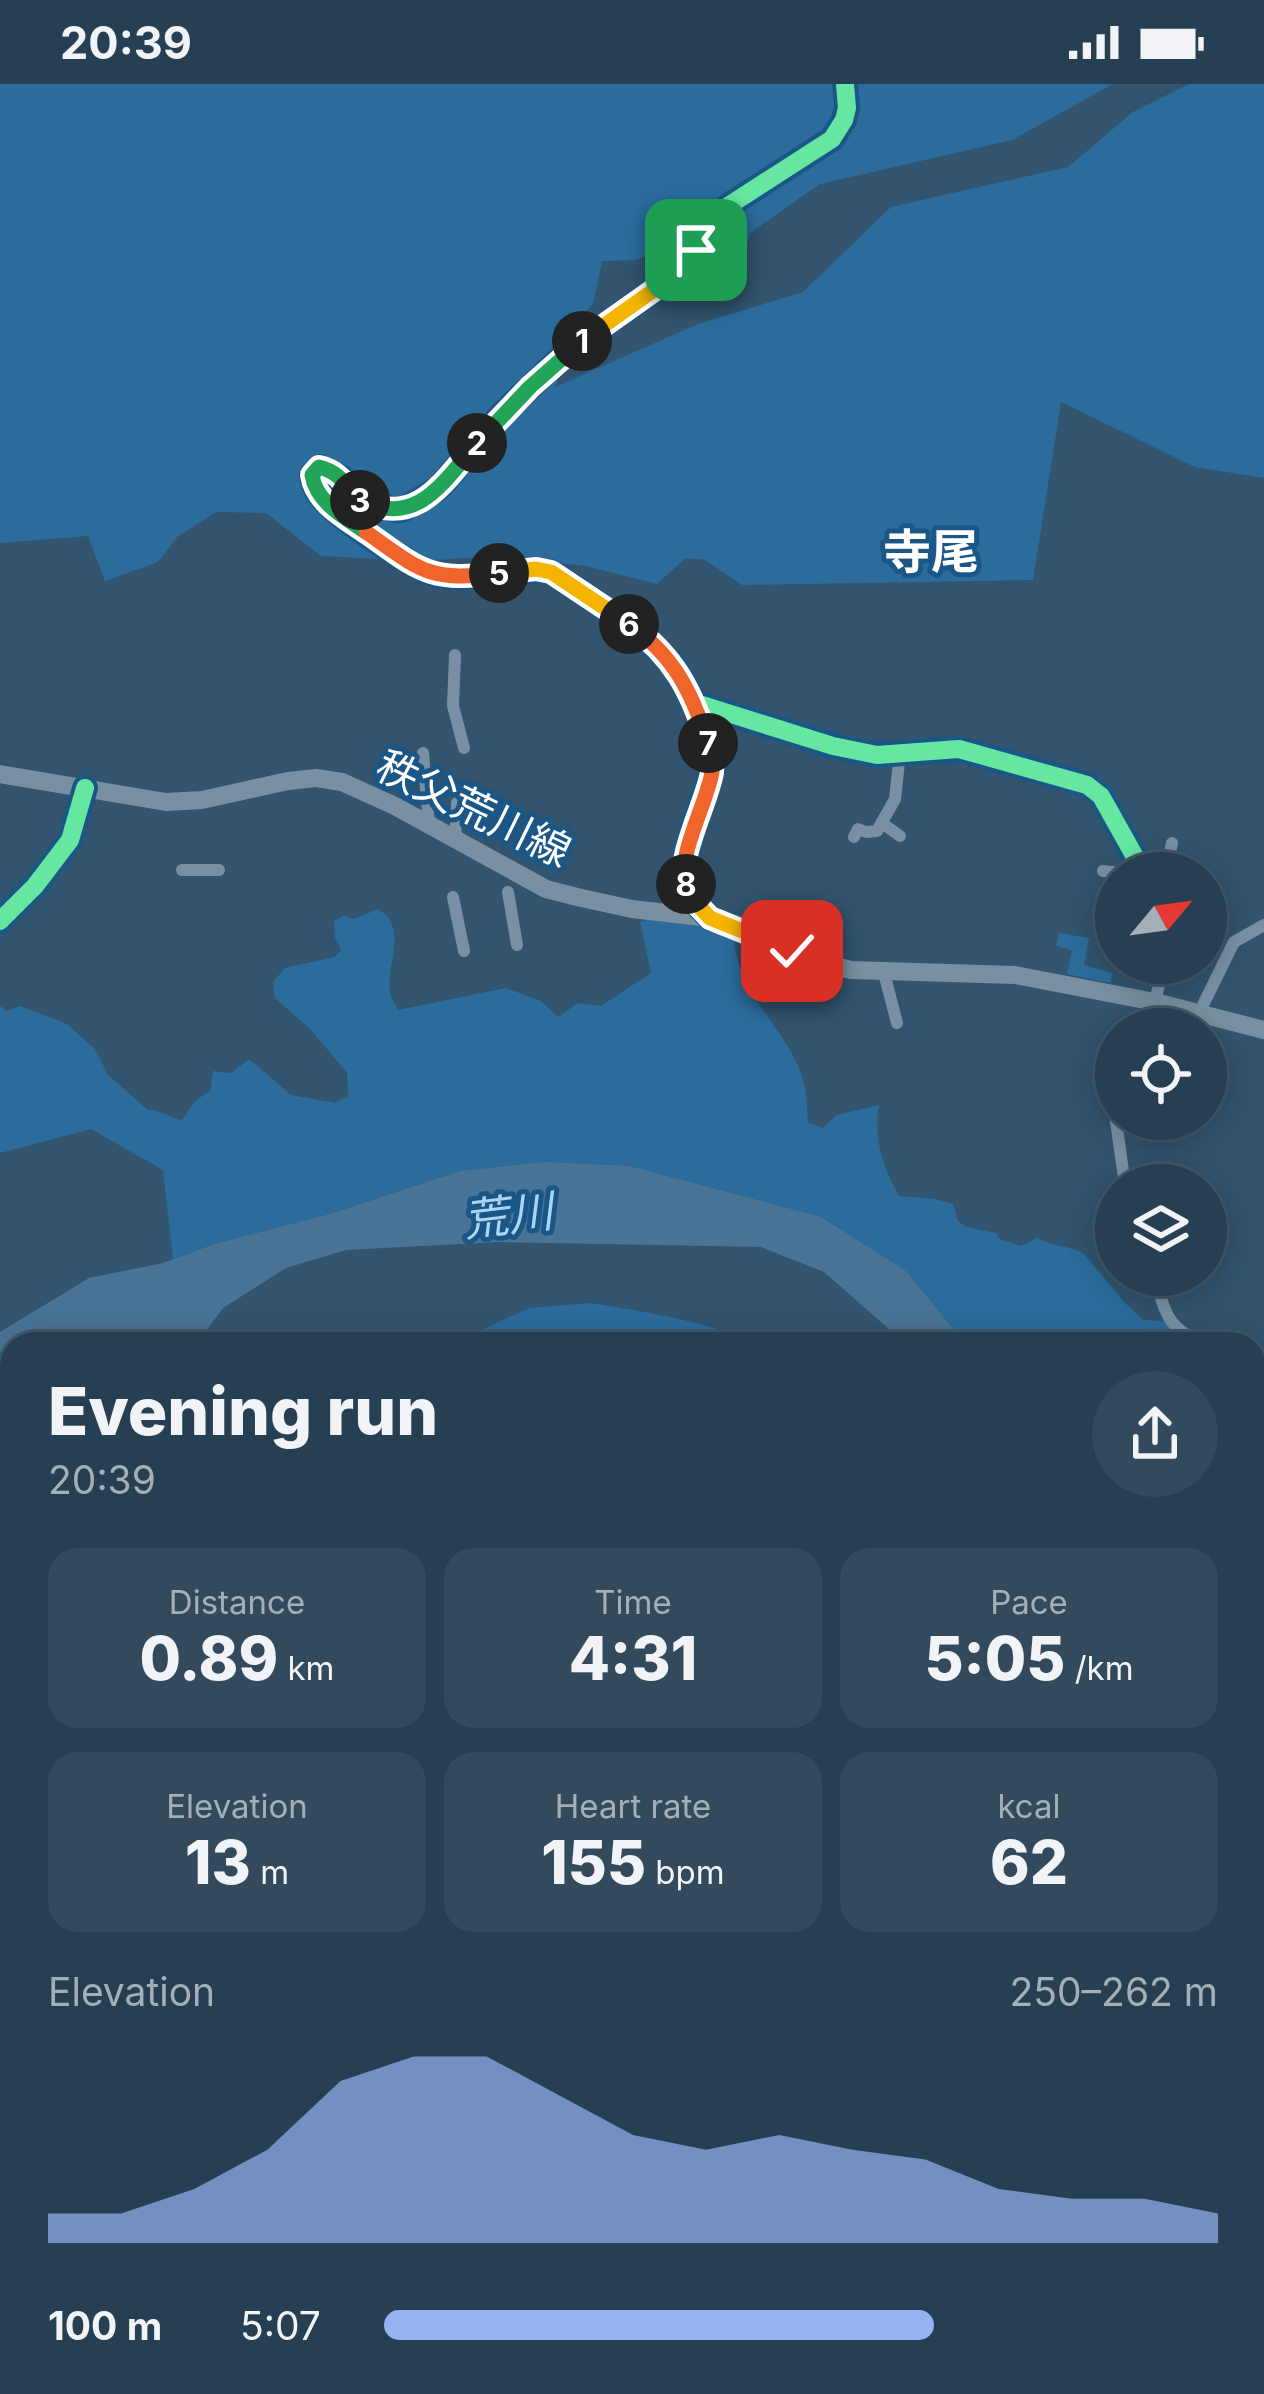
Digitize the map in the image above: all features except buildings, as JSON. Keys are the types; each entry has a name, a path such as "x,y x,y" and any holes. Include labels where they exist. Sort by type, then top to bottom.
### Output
{"main road":[{"name":"秩父荒川線","path":"0,774 166,802 202,800 288,781 342,782 546,889 632,909 710,918 851,970 1015,975 1180,1008"},
{"name":"秩父荒川線","path":"1227,1020 1264,1030"}],"street":[{"path":"710,918 694,901 682,874 713,768 696,703 674,666 636,629 551,572 536,569 443,577 412,565 329,506 312,475 319,467 325,468 342,478 357,499 403,511 439,488 502,414 568,351 654,290 696,250 728,206 823,148 844,120 845,84"},
{"path":"455,655 453,706 464,748"},
{"path":"696,703 833,746 877,755 959,748 1088,785 1101,796 1132,852"},
{"path":"424,753 429,825"},
{"path":"854,837 858,829 877,831 895,800 899,753"},
{"path":"0,921 70,840 86,788"},
{"path":"455,839 458,803 492,799"},
{"path":"882,823 900,836"},
{"path":"1170,852 1172,843"},
{"path":"182,870 219,870"},
{"path":"508,892 517,945"},
{"path":"453,897 464,952"},
{"path":"1194,1008 1234,942 1264,925"},
{"path":"884,973 897,1023"},
{"path":"1155,1002 1159,984"},
{"path":"1160,1296 1165,1314 1184,1332"}],"shaded area":[{"path":"0,84 1113,84 1012,140 820,184 750,233 744,257 679,298 645,284 655,253 635,260 602,261 593,304 575,323 555,387 698,324 803,292 891,207 1068,167 1133,112 1189,84 1264,84 1264,478 1195,467 1061,402 1033,580 742,585 705,560 686,558 657,584 586,566 492,556 423,561 321,556 266,513 216,512 178,536 158,562 105,581 88,536 0,543"},
{"path":"378,909 392,925 390,992 398,1010 506,988 541,1001 558,1017 578,1003 601,1006 651,973 640,922 657,917 734,933 750,989 801,1073 808,1122 823,1128 837,1115 879,1105 881,1152 899,1196 953,1204 958,1221 966,1227 996,1233 1021,1246 1037,1238 1078,1251 1095,1267 1095,1296 1119,1296 1143,1320 1164,1321 1178,1332 956,1332 906,1271 460,1171 173,1259 163,1170 91,1129 0,1153 0,1006 7,1011 20,1006 67,1024 95,1049 108,1075 148,1110 177,1119 182,1120 196,1100 210,1091 213,1071 231,1073 249,1059 291,1095 335,1103 348,1096 347,1073 312,1031 275,998 273,982 285,968 335,957 341,950 334,921 344,916 354,919"},
{"path":"1059,933 1089,938 1084,965 1095,968 1095,980 1067,974 1072,950 1056,946"},
{"path":"590,1303 728,1332 476,1332 529,1308"}],"water":[{"name":"荒川","path":"544,1162 629,1166 821,1217 906,1271 956,1332 892,1332 824,1272 761,1247 499,1242 346,1250 286,1268 223,1308 205,1332 0,1332 89,1278 163,1263 460,1171"}],"cycle path":[{"path":"710,918 694,901 682,874 713,768 696,703 674,666 636,629 551,572 468,577 429,573 331,507 317,491 312,475 319,467 342,478 357,498 372,506 402,510 439,488 502,414 568,351 654,290 696,250 728,206 832,139 847,108 845,84"},
{"path":"696,703 833,746 877,755 959,749 1087,785 1101,796 1132,852"},
{"path":"0,921 70,840 85,788"}],"district":[{"name":"寺尾","path":"931,551"}],"route":[{"path":"696,250 654,290 568,351 502,414 439,488 419,502 403,511 372,506 357,499 342,478 325,468 315,471 312,482 329,506 412,565 443,577 536,569 551,572 636,629 674,666 696,703 713,768 682,874 694,901 710,918 792,951"}]}
